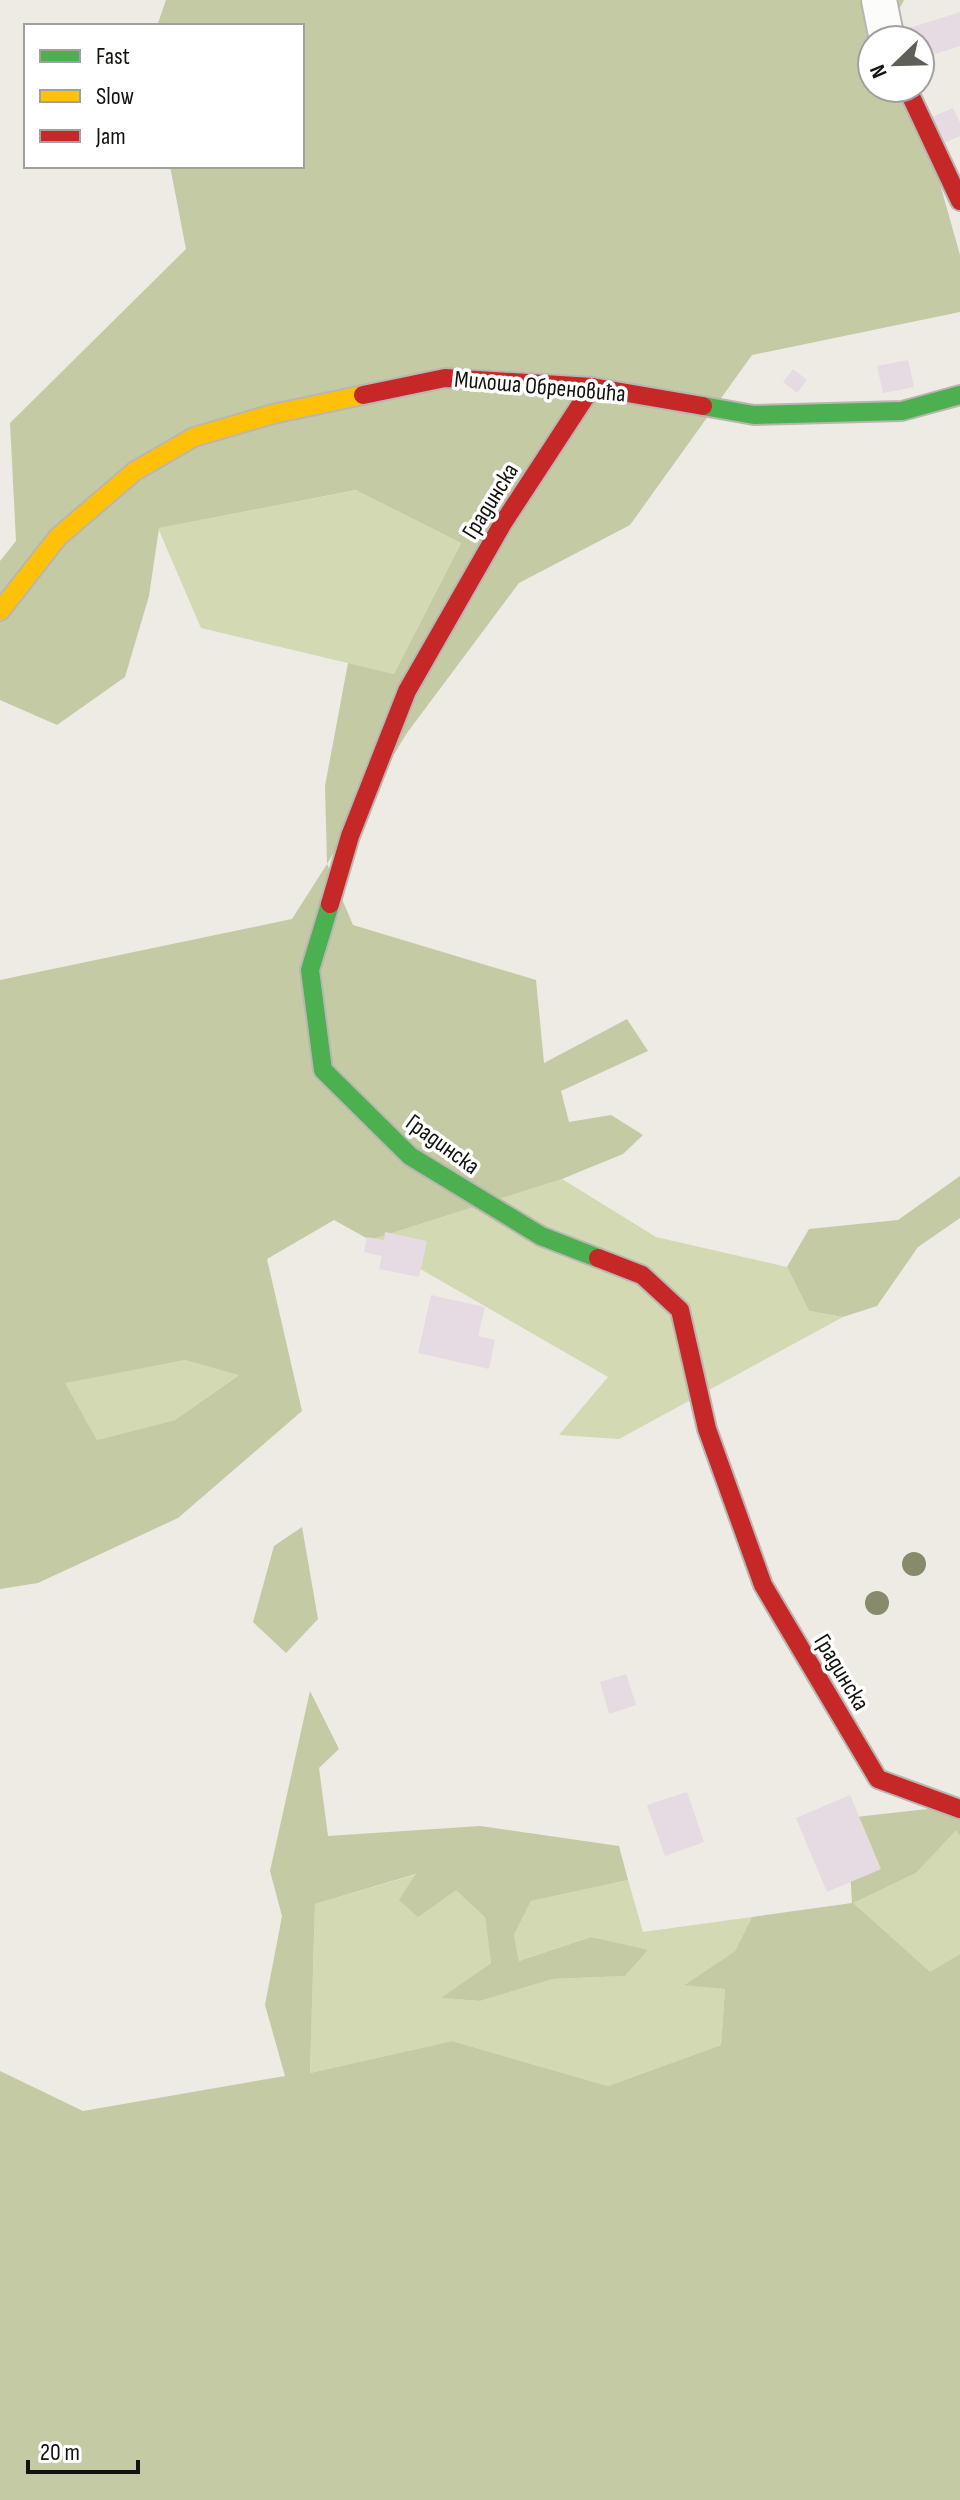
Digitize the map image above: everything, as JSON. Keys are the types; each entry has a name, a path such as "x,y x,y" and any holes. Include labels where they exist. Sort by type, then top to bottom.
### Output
{"street":[{"path":"879,0 884,24"},
{"path":"915,104 960,201"},
{"name":"Милоша Обреновића","path":"0,611 58,537 135,471 194,437 273,414 445,378 592,387 754,415 902,411 960,395"},
{"name":"Градинска","path":"592,387 503,523 401,706 350,836 310,970 323,1070 410,1156 541,1236 642,1275 680,1310 707,1429 763,1585 878,1779 960,1809"}],"green space":[{"path":"166,0 904,0 889,24 856,24 856,104 918,104 960,255 960,312 752,355 630,525 519,583 407,733 327,864 325,786 348,663 394,674 461,543 356,490 159,528 149,596 125,677 57,725 0,700 0,561 16,541 10,423 186,249 170,168 304,168 304,24 158,24"},
{"path":"357,490 461,543 394,674 201,628 158,528"},
{"path":"327,864 353,925 536,980 544,1063 627,1019 648,1051 561,1091 569,1122 611,1115 643,1135 623,1154 562,1179 370,1240 334,1220 267,1259 302,1411 178,1518 38,1583 0,1589 0,980 292,919","holes":["185,1360 239,1375 175,1420 97,1440 65,1383"]},
{"path":"960,1176 960,1218 918,1247 877,1306 843,1317 809,1311 787,1267 809,1229 898,1220"},
{"path":"562,1179 656,1237 787,1267 809,1311 843,1317 619,1439 559,1435 608,1377 370,1240"},
{"path":"185,1360 240,1374 175,1420 97,1440 64,1382"},
{"path":"302,1527 318,1619 286,1653 253,1622 274,1546"},
{"path":"310,1691 339,1749 319,1768 328,1836 480,1826 619,1846 628,1880 531,1901 514,1935 519,1961 591,1937 648,1950 625,1976 553,1979 480,2001 441,1998 491,1963 485,1917 456,1890 418,1917 399,1900 416,1874 315,1904 310,2073 452,2041 608,2086 721,2045 725,1989 684,1985 735,1951 752,1917 852,1903 847,1818 945,1807 960,1799 960,1836 956,1830 916,1873 853,1903 930,1972 960,1954 960,2500 0,2500 0,2071 83,2111 285,2076 265,2005 282,1916 270,1871"},
{"path":"956,1829 960,1836 960,1954 930,1973 852,1903 916,1873"},
{"path":"418,1874 456,1889 485,1916 491,1963 442,1998 480,2001 553,1979 625,1976 647,1951 591,1937 519,1961 514,1935 531,1901 628,1880 643,1932 752,1917 735,1951 685,1984 725,1989 721,2045 608,2086 452,2041 310,2073 315,1904"}],"building":[{"path":"960,12 960,46 936,54 936,24 922,24"},
{"path":"953,108 960,123 960,136 941,144 930,118"},
{"path":"908,360 914,387 883,393 877,366"},
{"path":"793,369 807,380 797,393 783,382"},
{"path":"385,1232 427,1241 419,1277 379,1269 382,1256 364,1252 367,1237 384,1240"},
{"path":"431,1295 485,1307 478,1336 495,1340 489,1369 418,1353"},
{"path":"626,1674 636,1705 609,1714 600,1682"},
{"path":"687,1792 704,1842 665,1856 647,1805"},
{"path":"850,1795 881,1869 827,1892 796,1818"}],"traffic: fast":[{"path":"703,406 754,415 902,411 960,395"},
{"path":"330,904 310,970 323,1070 410,1156 541,1236 598,1258"}],"traffic: slow":[{"path":"0,611 58,537 135,471 194,437 273,414 363,395"}],"traffic: jam":[{"path":"915,104 960,201"},
{"path":"363,395 445,378 592,387 703,406"},
{"path":"330,904 350,836 407,691 503,523 592,387"},
{"path":"598,1258 642,1275 680,1310 707,1429 763,1585 878,1779 960,1809"}]}
